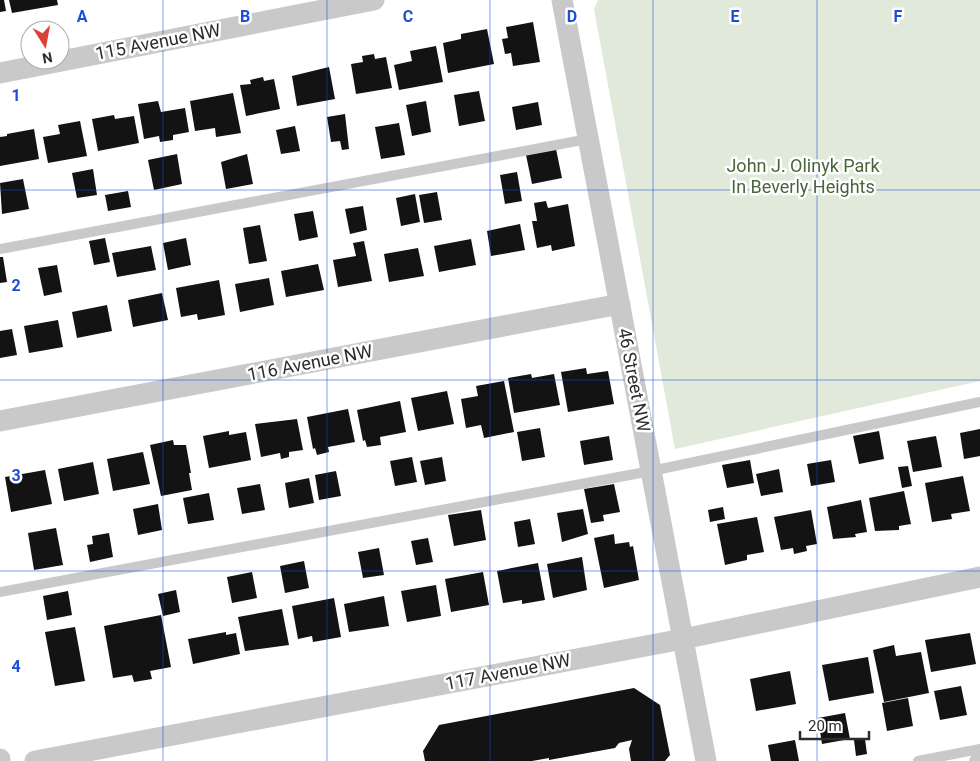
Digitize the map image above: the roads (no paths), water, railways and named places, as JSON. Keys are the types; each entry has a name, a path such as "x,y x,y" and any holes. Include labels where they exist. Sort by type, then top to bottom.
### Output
{"street":[{"name":"115 Avenue NW","path":"0,73 374,0"},
{"name":"46 Street NW","path":"562,0 706,761"},
{"name":"116 Avenue NW","path":"0,421 620,304"},
{"name":"117 Avenue NW","path":"35,761 683,639 980,577"}],"lane":[{"path":"0,249 588,139"},
{"path":"0,592 651,471 980,402"},
{"path":"918,761 980,750"},
{"path":"974,761 980,750"}],"park label":[{"name":"John J. Olinyk Park In Beverly Heights","path":"803,176"}]}
